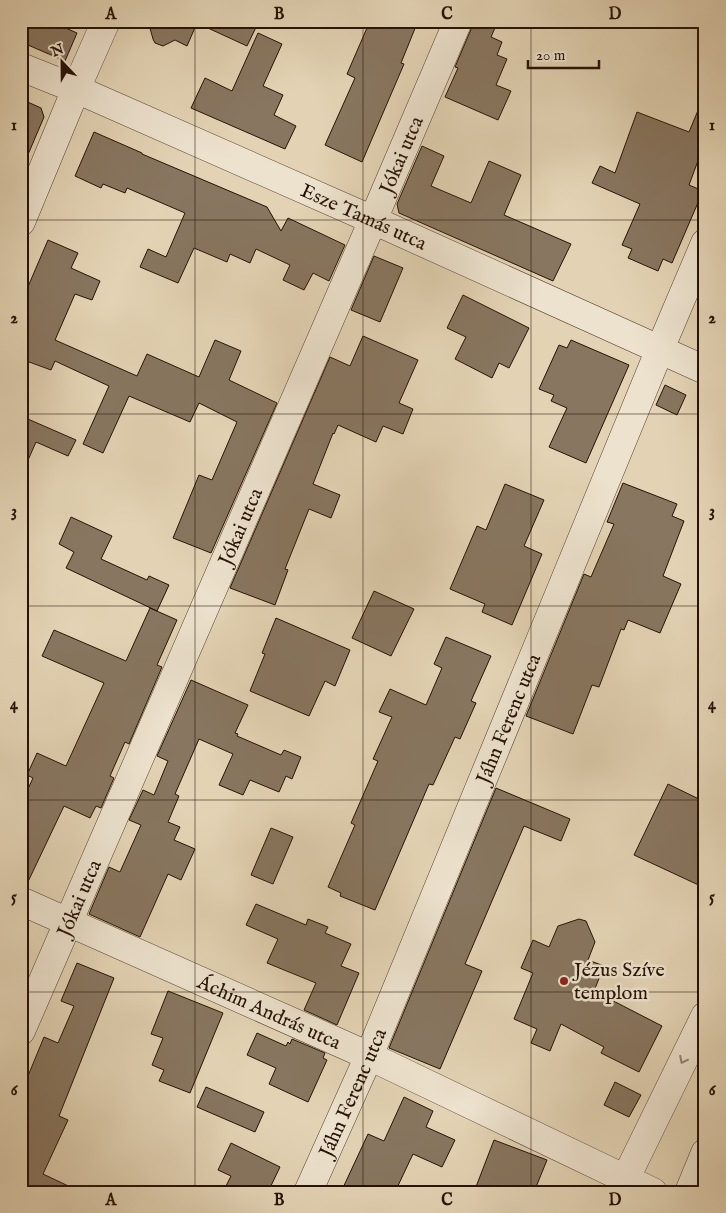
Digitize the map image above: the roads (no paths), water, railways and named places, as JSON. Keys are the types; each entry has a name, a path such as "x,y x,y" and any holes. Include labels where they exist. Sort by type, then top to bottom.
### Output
{"street":[{"path":"21,222 106,21"},
{"name":"Jókai utca","path":"21,1031 70,922 458,21"},
{"name":"Esze Tamás utca","path":"21,67 76,89 373,220 705,370"},
{"name":"Jáhn Ferenc utca","path":"308,1192 369,1056 705,243"},
{"name":"Áchim András utca","path":"21,900 369,1056 622,1185 653,1192"},
{"path":"622,1185 705,1016"},
{"path":"689,1192 705,1153"}],"place":[{"name":"Jézus Szíve templom","path":"564,981"}]}
